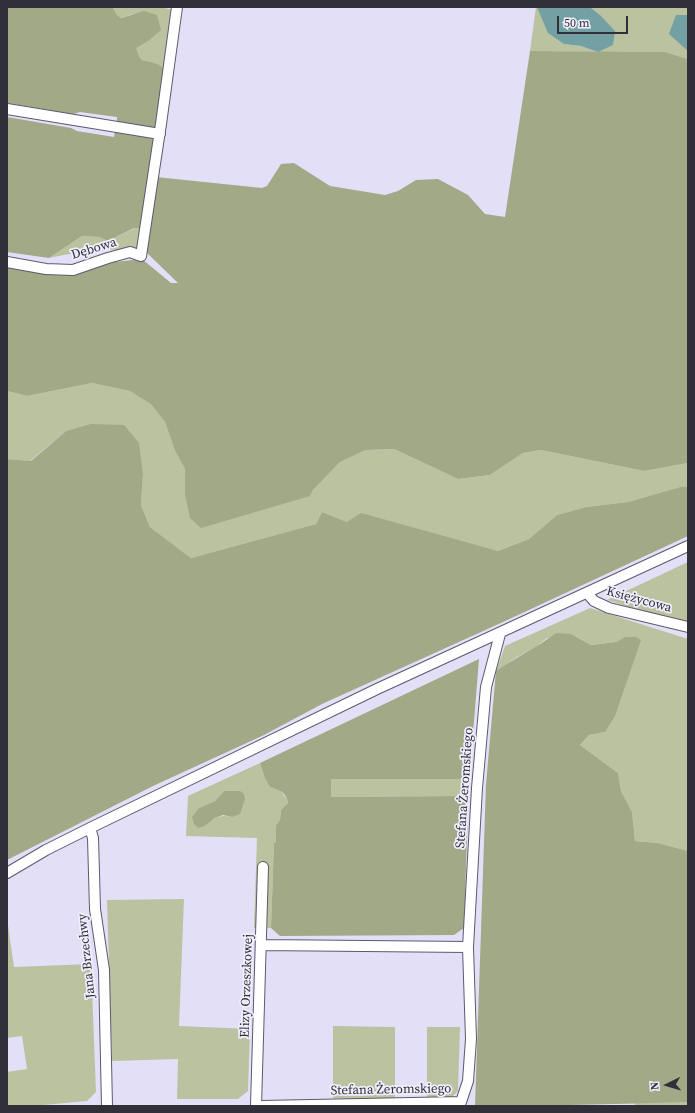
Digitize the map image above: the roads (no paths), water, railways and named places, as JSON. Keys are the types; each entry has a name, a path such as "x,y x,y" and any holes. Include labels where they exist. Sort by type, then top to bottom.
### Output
{"street":[{"path":"7,109 160,134 177,7"},
{"name":"Dębowa","path":"7,262 46,269 73,270 130,252 141,256 160,134"},
{"path":"7,873 46,850 90,828 377,689 500,634 688,546"},
{"name":"Księżycowa","path":"587,593 594,601 609,608 688,627"},
{"name":"Stefana Żeromskiego","path":"262,1106 460,1102 468,1081 471,1039 468,947 477,788 485,694 500,634"},
{"name":"Jana Brzechwy","path":"90,828 93,838 95,909 104,970 107,1106"},
{"name":"Elizy Orzeszkowej","path":"256,1106 263,867"},
{"path":"261,945 468,947"}]}
